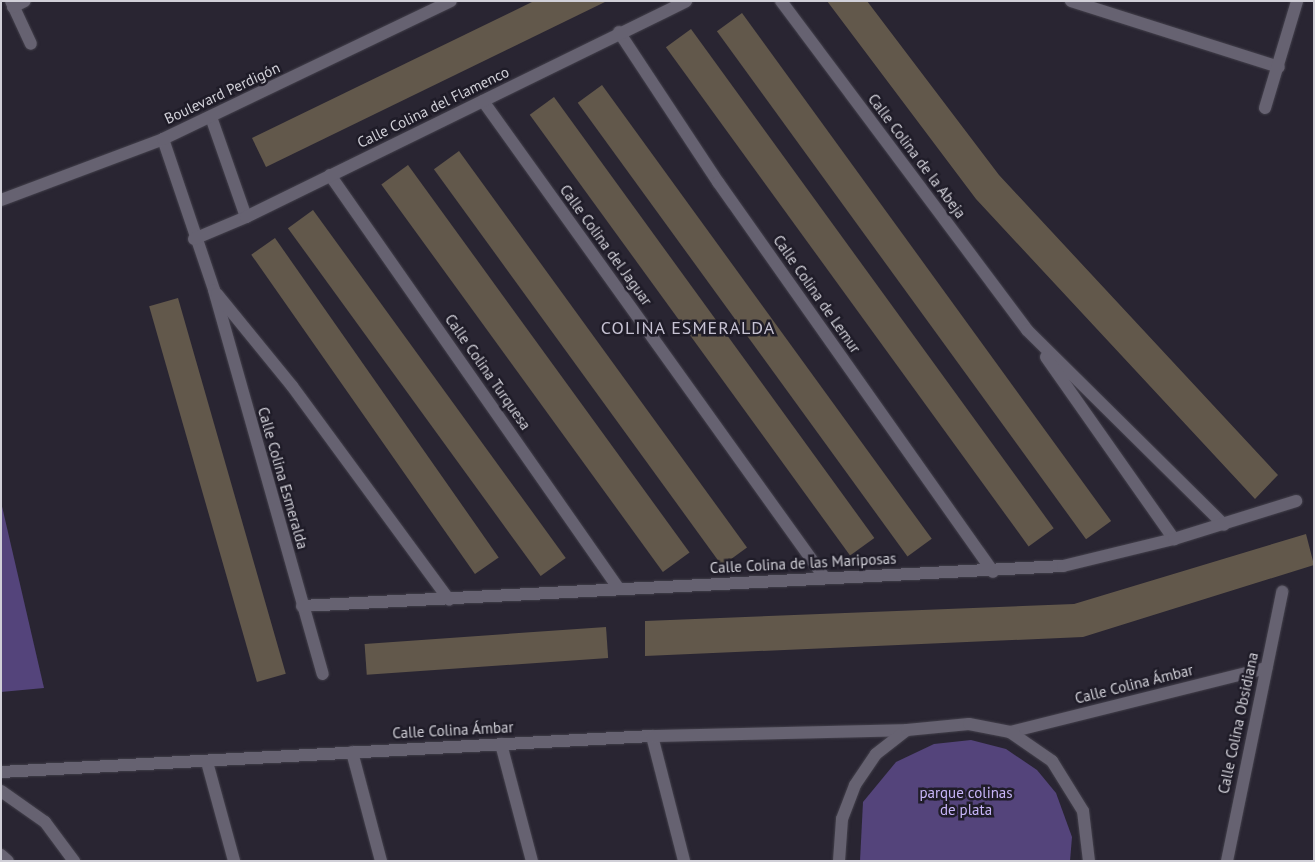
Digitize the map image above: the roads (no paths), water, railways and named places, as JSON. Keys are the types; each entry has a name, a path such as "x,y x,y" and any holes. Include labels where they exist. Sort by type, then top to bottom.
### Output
{"street":[{"path":"25,1 12,4 31,44"},
{"name":"Boulevard Perdigón","path":"1,200 163,139 451,1"},
{"name":"Calle Colina del Flamenco","path":"194,238 246,217 619,32 686,1"},
{"name":"Calle Colina de la Abeja","path":"781,1 1027,330 1174,539"},
{"path":"1071,1 1279,67"},
{"path":"1265,108 1279,67 1297,1"},
{"name":"Calle Colina de Lemur","path":"619,32 718,182 994,572"},
{"name":"Calle Colina del Jaguar","path":"483,101 824,577"},
{"path":"211,117 246,217"},
{"name":"Calle Colina Esmeralda","path":"163,139 194,238 214,290 302,606 323,674"},
{"name":"Calle Colina Turquesa","path":"330,175 619,588"},
{"name":"Calle Colina Esmeralda","path":"214,290 298,394 450,600"},
{"name":"Calle Colina de la Abeja","path":"1027,330 1224,525"},
{"name":"Calle Colina de las Mariposas","path":"302,606 450,600 619,588 824,577 994,572 1092,561 1224,525 1296,502"},
{"name":"Calle Colina Obsidiana","path":"1227,861 1282,592"},
{"name":"Calle Colina Ámbar","path":"1,772 652,736 907,730 968,724 1010,732 1266,668"},
{"path":"838,861 842,819 855,784 876,754 907,730"},
{"path":"1010,732 1034,745 1069,782 1084,811 1089,861"},
{"path":"652,736 684,861"},
{"path":"501,744 532,861"},
{"path":"352,752 381,861"},
{"path":"208,762 234,861"},
{"path":"1,791 45,822 74,861"},
{"path":"1,855 8,861"}],"district":[{"name":"COLINA ESMERALDA","path":"688,328"}],"park label":[{"name":"parque colinas de plata","path":"966,800"}]}
